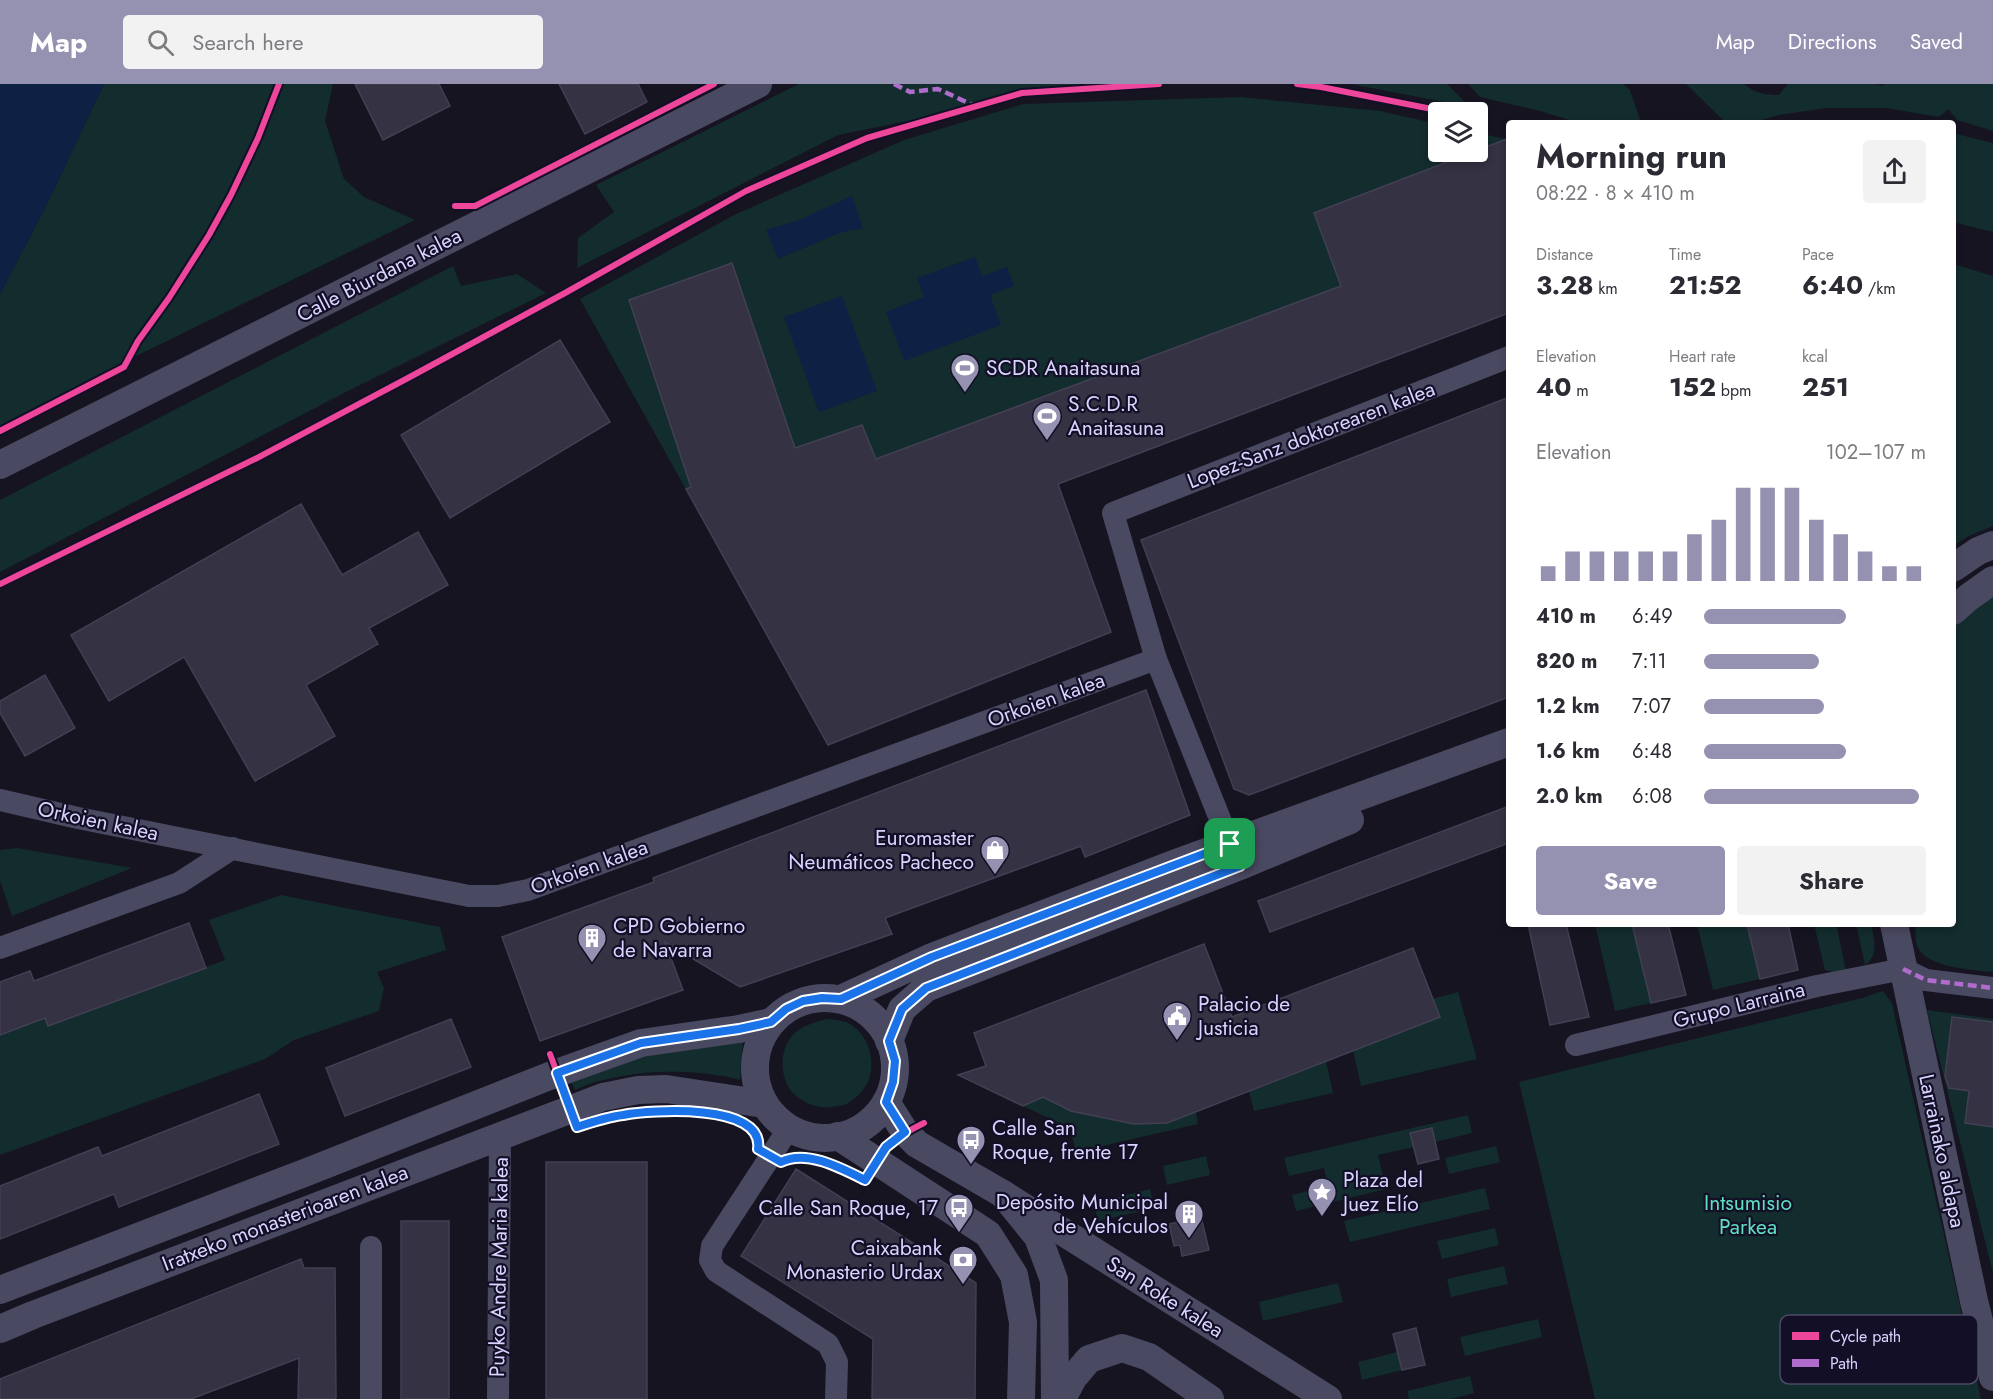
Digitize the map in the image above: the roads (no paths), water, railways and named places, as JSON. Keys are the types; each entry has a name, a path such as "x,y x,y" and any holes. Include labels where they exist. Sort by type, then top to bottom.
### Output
{"street":[{"name":"Calle Biurdana kalea","path":"0,465 758,84"},
{"name":"Lopez-Sanz doktorearen kalea","path":"1156,658 1113,513 1506,358"},
{"path":"1956,566 1978,550 1993,545"},
{"path":"1956,608 1993,580"},
{"name":"Orkoien kalea","path":"0,800 78,818 469,896 498,896 528,890 1156,658"},
{"path":"1156,658 1235,855"},
{"path":"889,1041 902,1009 926,988 1235,855 1506,743"},
{"path":"841,999 932,957 1377,809 1506,761"},
{"path":"0,948 179,883 234,848"},
{"name":"Larrainako aldapa","path":"1895,927 1993,1377"},
{"path":"1903,969 1926,980 1993,988"},
{"name":"Grupo Larraina","path":"1576,1045 1817,986 1903,969"},
{"path":"822,998 841,999 861,1008 878,1022 889,1041 895,1061 893,1082 886,1102 873,1118 857,1130 838,1137 819,1138 789,1128 773,1115 764,1104 756,1083 754,1062 760,1040 771,1022 786,1009 803,1001 822,998"},
{"name":"Iratxeko monasterioaren kalea","path":"0,1290 307,1172 550,1075 641,1043 739,1029 771,1022"},
{"name":"Iratxeko monasterioaren kalea","path":"0,1329 44,1310 603,1097 638,1090 679,1090 764,1104"},
{"name":"San Roke kalea","path":"886,1102 905,1132 917,1144 1003,1194 1328,1399"},
{"path":"789,1128 712,1246 710,1260 716,1271 828,1344 837,1362 836,1399"},
{"name":"Puyko Andre Maria kalea","path":"498,1399 500,1136"},
{"path":"838,1137 988,1234 1014,1275 1023,1322 1021,1399"},
{"path":"1003,1194 1038,1237 1054,1280 1055,1399"},
{"path":"371,1247 371,1399"},
{"path":"1062,1399 1073,1378 1089,1359 1122,1348 1149,1357 1210,1399"}],"water":[{"path":"0,84 104,84 46,206 0,294"},
{"path":"852,196 863,228 842,232 778,259 766,230 799,220"},
{"path":"975,257 982,276 1007,267 1014,286 990,295 1001,325 904,361 886,312 924,297 917,278"},
{"path":"842,296 877,391 819,412 784,317"}],"place":[{"name":"SCDR Anaitasuna","path":"965,394"},
{"name":"S.C.D.R Anaitasuna","path":"1047,442"},
{"name":"Euromaster Neumáticos Pacheco","path":"995,876"},
{"name":"CPD Gobierno de Navarra","path":"592,964"},
{"name":"Palacio de Justicia","path":"1177,1042"},
{"name":"Calle San Roque, frente 17","path":"971,1166"},
{"name":"Plaza del Juez Elío","path":"1322,1218"},
{"name":"Calle San Roque, 17","path":"959,1234"},
{"name":"Depósito Municipal de Vehículos","path":"1189,1240"},
{"name":"Caixabank Monasterio Urdax","path":"963,1286"}],"park label":[{"name":"Intsumisio Parkea","path":"1748,1215"}]}
